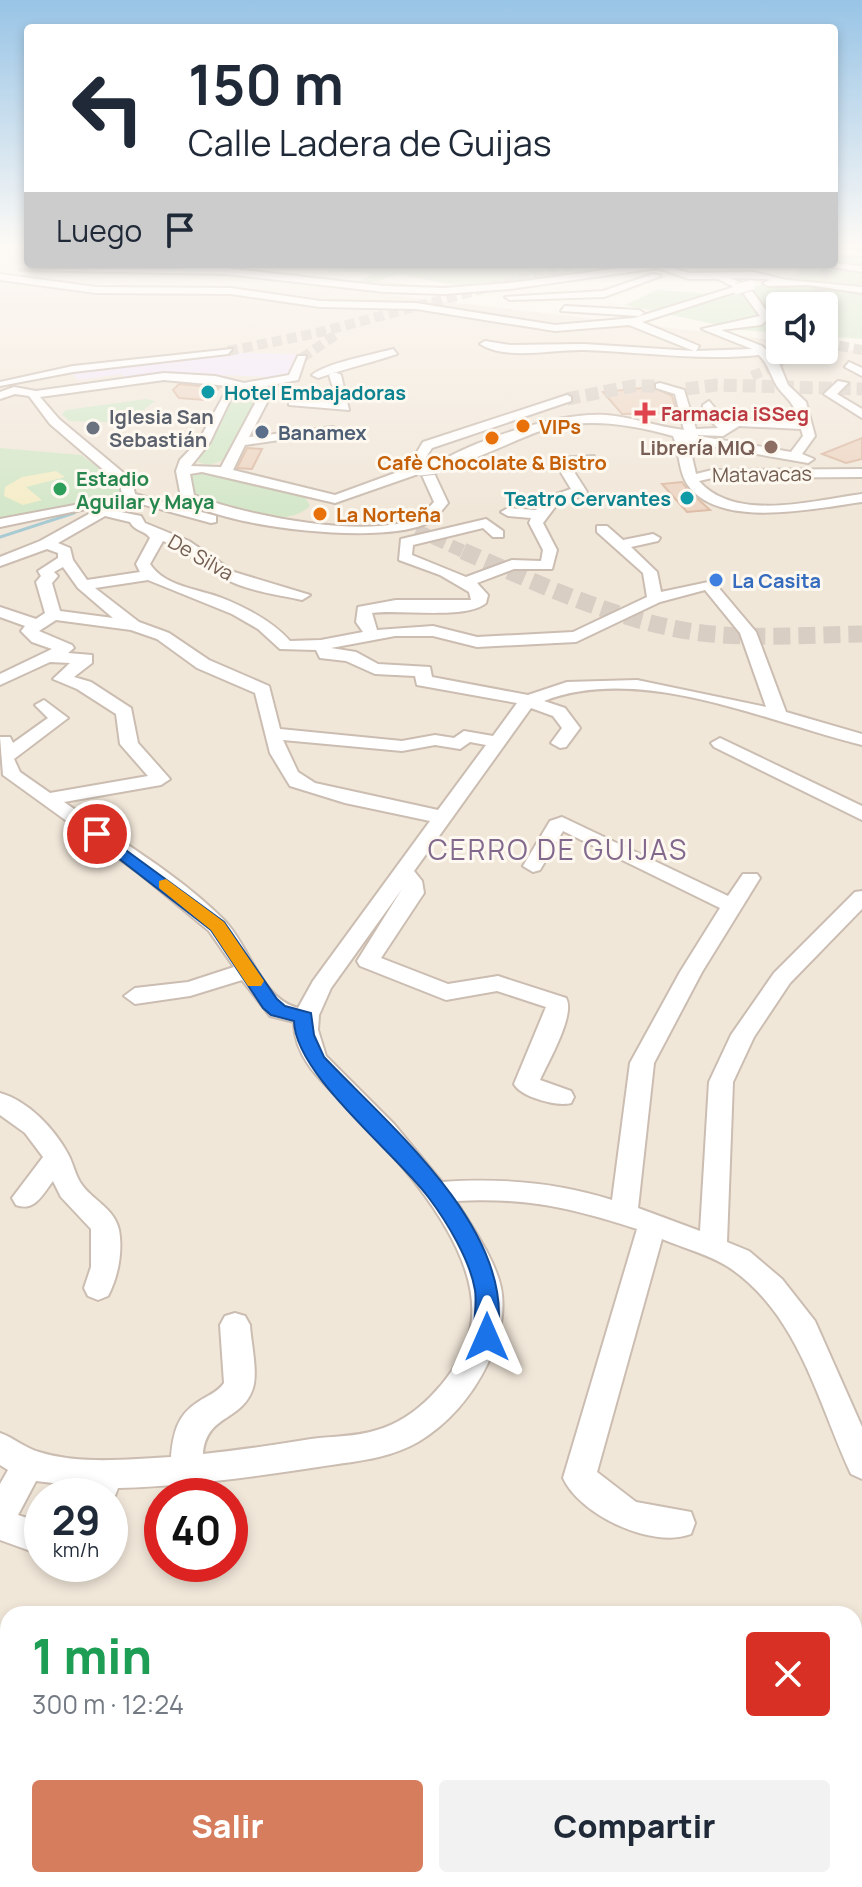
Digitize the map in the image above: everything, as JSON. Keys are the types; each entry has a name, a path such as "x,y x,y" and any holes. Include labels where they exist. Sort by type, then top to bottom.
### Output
{"street":[{"path":"666,335 715,354"},
{"path":"721,335 761,352 774,363 783,386 800,402 809,436 795,455"},
{"path":"485,344 533,350 583,347 715,354 761,352"},
{"path":"583,347 586,360"},
{"path":"5,388 73,369 228,351"},
{"path":"318,375 333,367 358,364 393,352"},
{"path":"5,388 36,394 174,377 257,385 294,378 302,358"},
{"path":"849,365 862,373"},
{"path":"293,403 345,407 335,375"},
{"path":"842,383 830,394 862,414"},
{"path":"239,385 229,391 204,442 185,465 185,493 193,500 268,521 299,525 404,531 486,523 498,534"},
{"path":"227,466 267,391 257,385"},
{"path":"660,386 682,390 691,479 709,498 737,507 862,498"},
{"path":"4,410 34,397 89,387"},
{"path":"5,388 34,397 54,422 109,462 127,483 133,499"},
{"path":"404,531 433,514 441,503 420,457 427,445 567,399"},
{"path":"777,402 800,402"},
{"path":"709,405 709,413 725,428"},
{"path":"185,465 202,468 227,466 330,498 350,496 396,472 443,466 500,440 578,417 632,420 808,459 834,472 862,473"},
{"path":"688,434 723,432 736,422 805,426"},
{"path":"239,442 333,431"},
{"path":"688,434 701,469 712,474"},
{"path":"466,582 512,564 547,566 550,550 536,523 539,514 554,497 580,492 560,461 589,459"},
{"path":"834,472 862,465"},
{"name":"Matavacas","path":"691,479 712,474 834,472"},
{"path":"299,525 301,520 330,498 343,479"},
{"path":"0,523 133,499 232,523 268,521 308,514 330,498"},
{"path":"0,562 48,544 133,499"},
{"name":"De Silva","path":"104,512 136,519 139,526 184,544 242,581 302,595"},
{"path":"508,512 539,514"},
{"path":"602,529 650,572 655,599"},
{"path":"150,575 143,564 157,538 153,531"},
{"path":"373,636 364,622 364,610 396,605 464,607 478,603 480,595 466,582 440,573 430,564 404,557 404,531"},
{"path":"619,545 653,538"},
{"path":"48,544 65,551 66,560 83,585 133,625"},
{"path":"440,573 497,555 512,564"},
{"path":"53,615 44,582 50,576 45,571 66,560"},
{"path":"83,585 150,575 219,602 272,630 286,646 321,645 373,636 433,631 477,642 576,637 655,599 709,585 748,632 778,715"},
{"path":"0,612 37,625"},
{"path":"0,680 66,648 38,639 29,631 53,615 133,625 163,636 203,664 263,690 265,714 297,781 325,792 443,817"},
{"path":"321,645 326,654 350,656 375,669 424,671 423,681 510,694 559,712 571,728 560,743"},
{"path":"48,657 86,659 61,679 85,686 86,690 125,712 129,744 161,779 50,799"},
{"path":"128,1479 186,1468 243,1465 386,1442 427,1417 464,1382 487,1337 487,1289 466,1239 437,1192 316,1060 304,1035 304,1017 321,986 402,870 527,701 566,687 653,687 778,715 860,739"},
{"path":"44,705 59,718 2,750 12,775 28,788 50,799 217,926 278,1011 304,1017"},
{"path":"273,734 402,746 435,740 460,744 464,736 498,742"},
{"path":"720,743 862,814"},
{"path":"533,866 557,825 562,823 732,906"},
{"path":"402,870 412,881 413,893 368,961 446,992 473,990 498,983 558,1003 556,1017 526,1084 562,1097"},
{"path":"679,1523 629,1516 579,1478 625,1326 638,1219 642,1063 750,878"},
{"path":"713,1246 721,1082 743,1035 782,978 862,897"},
{"path":"135,996 190,989 247,971"},
{"path":"0,1102 34,1126 57,1157 70,1190 96,1213 105,1229 105,1267 98,1288"},
{"path":"25,1198 57,1157"},
{"path":"437,1192 494,1189 570,1197 713,1246 739,1259 772,1287 805,1330 862,1464"},
{"path":"186,1468 189,1432 206,1413 230,1400 239,1385 235,1325"},
{"path":"0,1447 10,1456 80,1478"},
{"path":"0,1516 29,1463"},
{"path":"0,1524 24,1533"}],"shaded area":[{"path":"0,335 730,335 766,339 766,364 838,364 838,348 862,351 862,1606 0,1606"},
{"path":"235,353 298,354 286,378 199,374 126,380 122,374 78,380 71,372"}],"green space":[{"path":"838,335 862,335 862,339 838,337"},
{"path":"246,388 265,393 224,460 209,465 198,462 230,392"},
{"path":"146,399 155,401 127,423 69,421 62,414 66,410"},
{"name":"Estadio Aguilar y Maya","path":"0,448 81,455 120,483 120,496 0,522"},
{"path":"204,471 304,495 310,506 298,514 269,518 220,507 193,496 190,474"}],"sand":[{"path":"56,471 65,477 26,487 42,500 23,505 4,496 5,487 22,477"}],"building":[{"path":"179,384 219,388 205,400 179,398 173,390"},
{"path":"653,387 672,396 677,413 622,414 603,392"},
{"path":"862,438 862,459 846,463 822,454"},
{"path":"247,448 262,449 252,469 237,468"},
{"name":"Teatro Cervantes","path":"682,482 710,510 687,512 662,484"}],"waterway":[{"path":"0,537 74,513"}],"tunnel":[{"path":"228,351 307,335"},
{"path":"302,358 335,335"},
{"path":"838,346 862,350"},
{"path":"752,376 778,364"},
{"path":"686,389 716,385 862,389"},
{"path":"567,399 633,386 660,386"},
{"path":"416,530 467,553"},
{"path":"463,551 580,600 671,628 742,636 862,634"}],"slow traffic":[{"path":"166,885 217,926 255,981"}],"place":[{"name":"Hotel Embajadoras","path":"208,392"},
{"name":"Farmacia iSSeg","path":"645,413"},
{"name":"VIPs","path":"523,426"},
{"name":"Iglesia San Sebastián","path":"93,428"},
{"name":"Banamex","path":"262,432"},
{"name":"Cafè Chocolate & Bistro","path":"492,438"},
{"name":"Librería MIQ","path":"771,447"},
{"name":"Estadio Aguilar y Maya","path":"60,489"},
{"name":"Teatro Cervantes","path":"687,498"},
{"name":"La Norteña","path":"320,514"},
{"name":"La Casita","path":"716,580"}],"district":[{"name":"CERRO DE GUIJAS","path":"558,849"}],"route":[{"path":"97,834 217,926 270,1004 278,1011 304,1017 304,1035 316,1060 437,1192 466,1239 487,1289 487,1337"}]}
